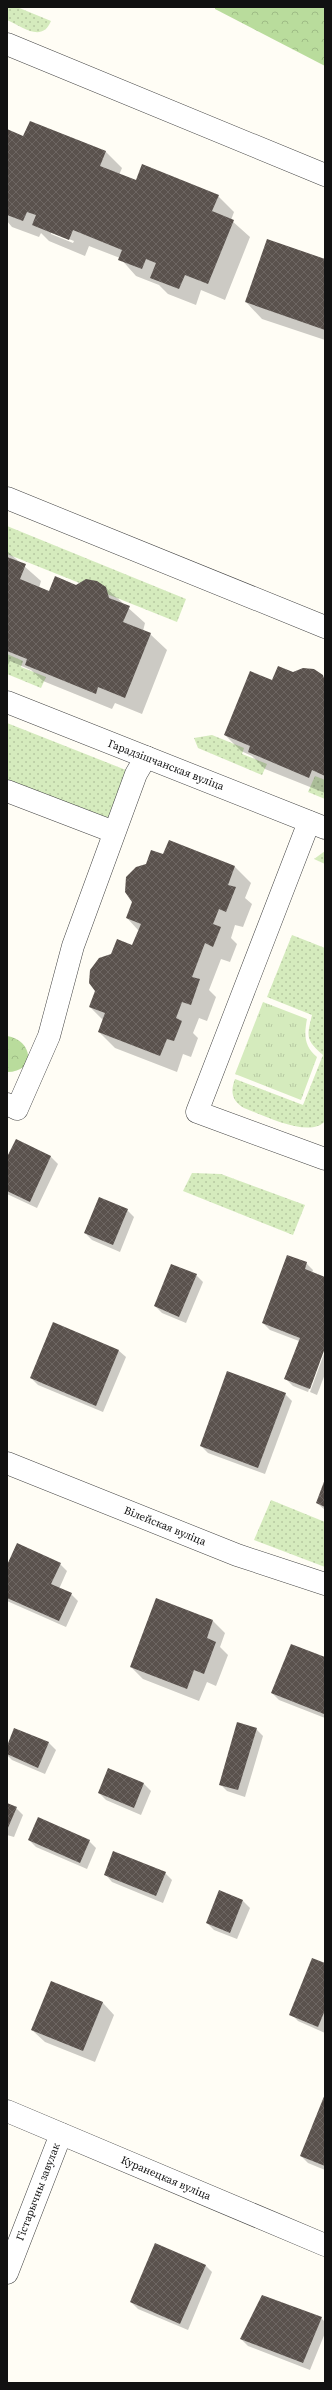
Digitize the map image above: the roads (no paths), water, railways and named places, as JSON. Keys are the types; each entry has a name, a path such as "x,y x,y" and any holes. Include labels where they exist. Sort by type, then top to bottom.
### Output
{"street":[{"path":"7,44 325,174"},
{"path":"7,498 325,627"},
{"name":"Гарадзішчанская вуліца","path":"7,702 317,825"},
{"path":"7,1104 17,1109 49,1036 73,946 136,774 146,757"},
{"path":"7,791 114,832"},
{"path":"317,825 197,1112 325,1159"},
{"name":"Вілейская вуліца","path":"7,1462 237,1555 325,1584"},
{"name":"Куранецкая вуліца","path":"7,2111 325,2246"},
{"name":"Гістарычны завулак","path":"7,2273 61,2134"}]}
